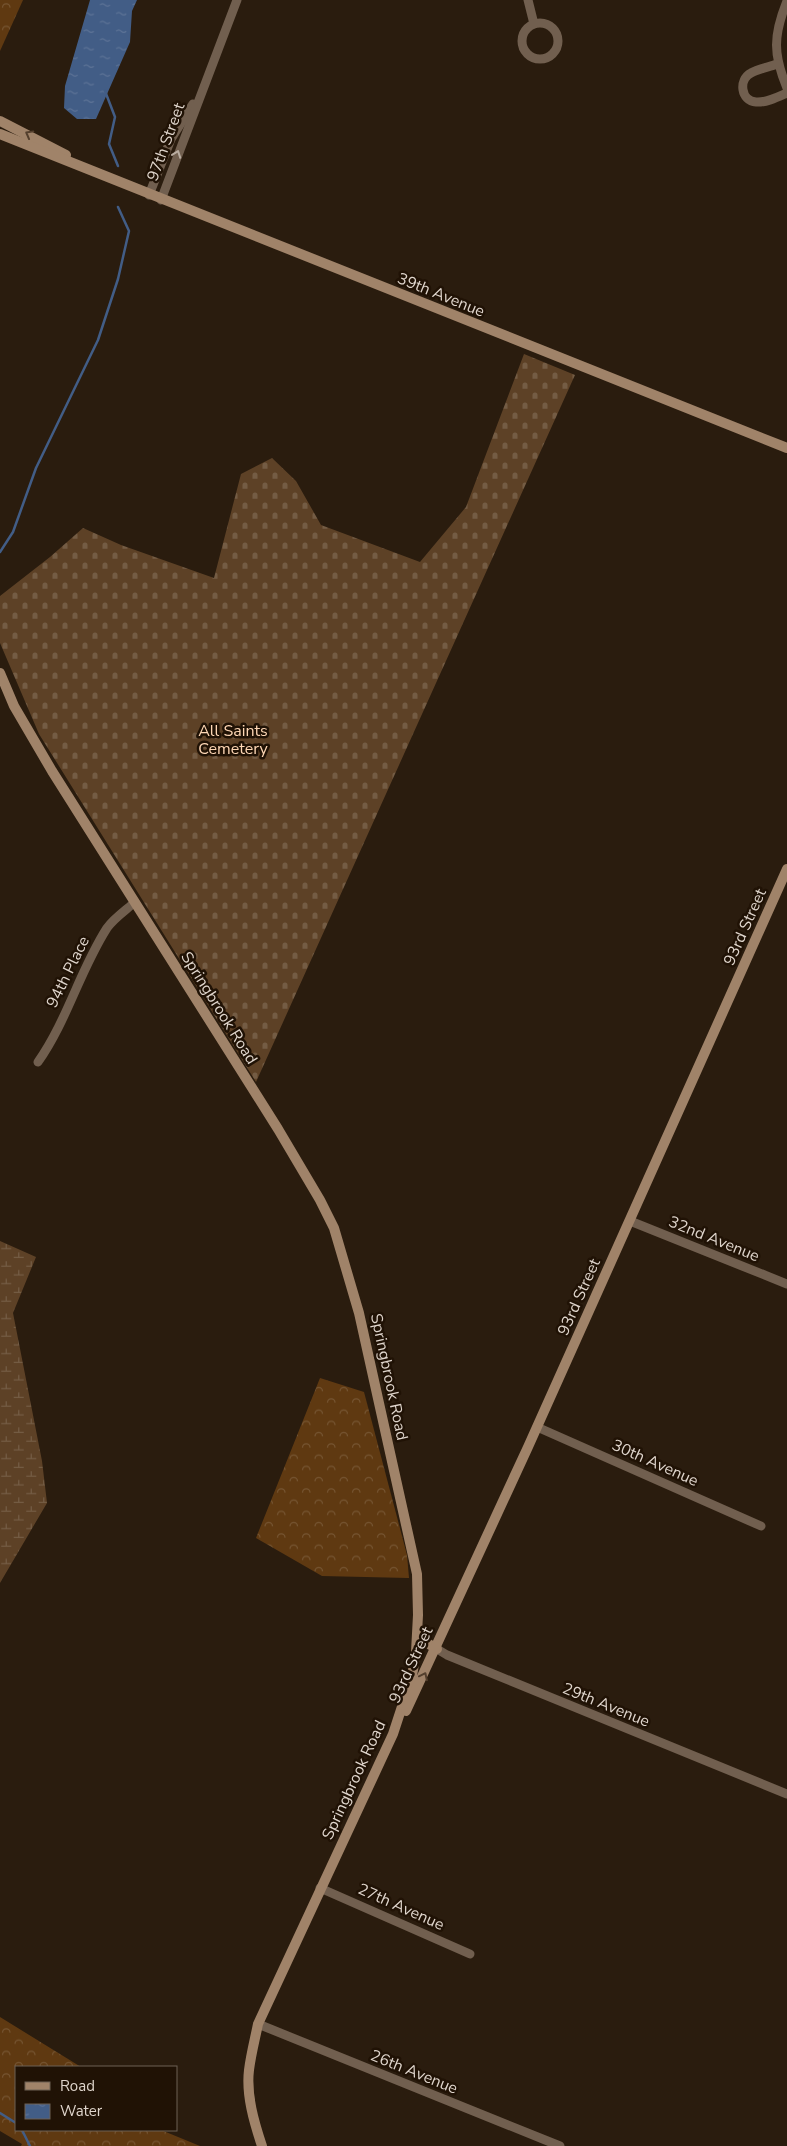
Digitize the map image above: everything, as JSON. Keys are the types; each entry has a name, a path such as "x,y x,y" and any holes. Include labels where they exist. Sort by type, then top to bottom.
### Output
{"street":[{"name":"97th Street","path":"160,200 237,0"},
{"path":"528,0 534,24"},
{"path":"787,1 778,24 776,43 777,64 787,88"},
{"path":"539,23 551,26 558,35 555,52 545,59 533,58 524,50 522,38 524,32 534,24 539,23"},
{"path":"777,64 749,74 743,82 743,92 747,99 755,102 787,93"},
{"name":"97th Street","path":"149,195 171,139 181,120 199,95"},
{"name":"39th Avenue","path":"0,121 71,158 85,169"},
{"name":"39th Avenue","path":"0,134 160,200 787,448"},
{"name":"Springbrook Road","path":"0,673 14,706 52,771 278,1129 320,1200 334,1228 359,1313 417,1574 417,1637 412,1676 393,1734 258,2024 248,2084 251,2107 262,2146"},
{"name":"93rd Street","path":"393,1734 404,1716 437,1648 787,870"},
{"name":"94th Place","path":"38,1062 48,1049 108,926 135,902"},
{"name":"32nd Avenue","path":"630,1221 787,1284"},
{"name":"30th Avenue","path":"537,1427 761,1526"},
{"name":"29th Avenue","path":"417,1637 447,1655 787,1794"},
{"name":"27th Avenue","path":"320,1888 470,1954"},
{"name":"26th Avenue","path":"258,2024 560,2146"}],"green space":[{"path":"0,0 23,0 0,51"},
{"name":"All Saints Cemetery","path":"524,354 575,375 256,1082 39,734 0,643 0,596 50,557 83,528 121,545 214,578 241,474 272,458 296,481 321,525 420,562 466,507"},
{"path":"0,1241 36,1257 13,1313 42,1461 47,1503 0,1583"},
{"path":"320,1378 364,1392 407,1555 409,1578 322,1576 256,1538"},
{"path":"0,2017 79,2066 15,2066 15,2131 163,2131 200,2146 21,2146 22,2144 0,2131"}],"water":[{"path":"90,0 137,0 132,11 130,42 96,119 77,119 64,108 65,86"}],"waterway":[{"path":"105,91 115,117 109,144 118,166"},
{"path":"0,552 13,532 36,468 98,340 118,279 129,231 118,207"},
{"path":"0,2113 15,2122"},
{"path":"22,2131 30,2146"}]}
